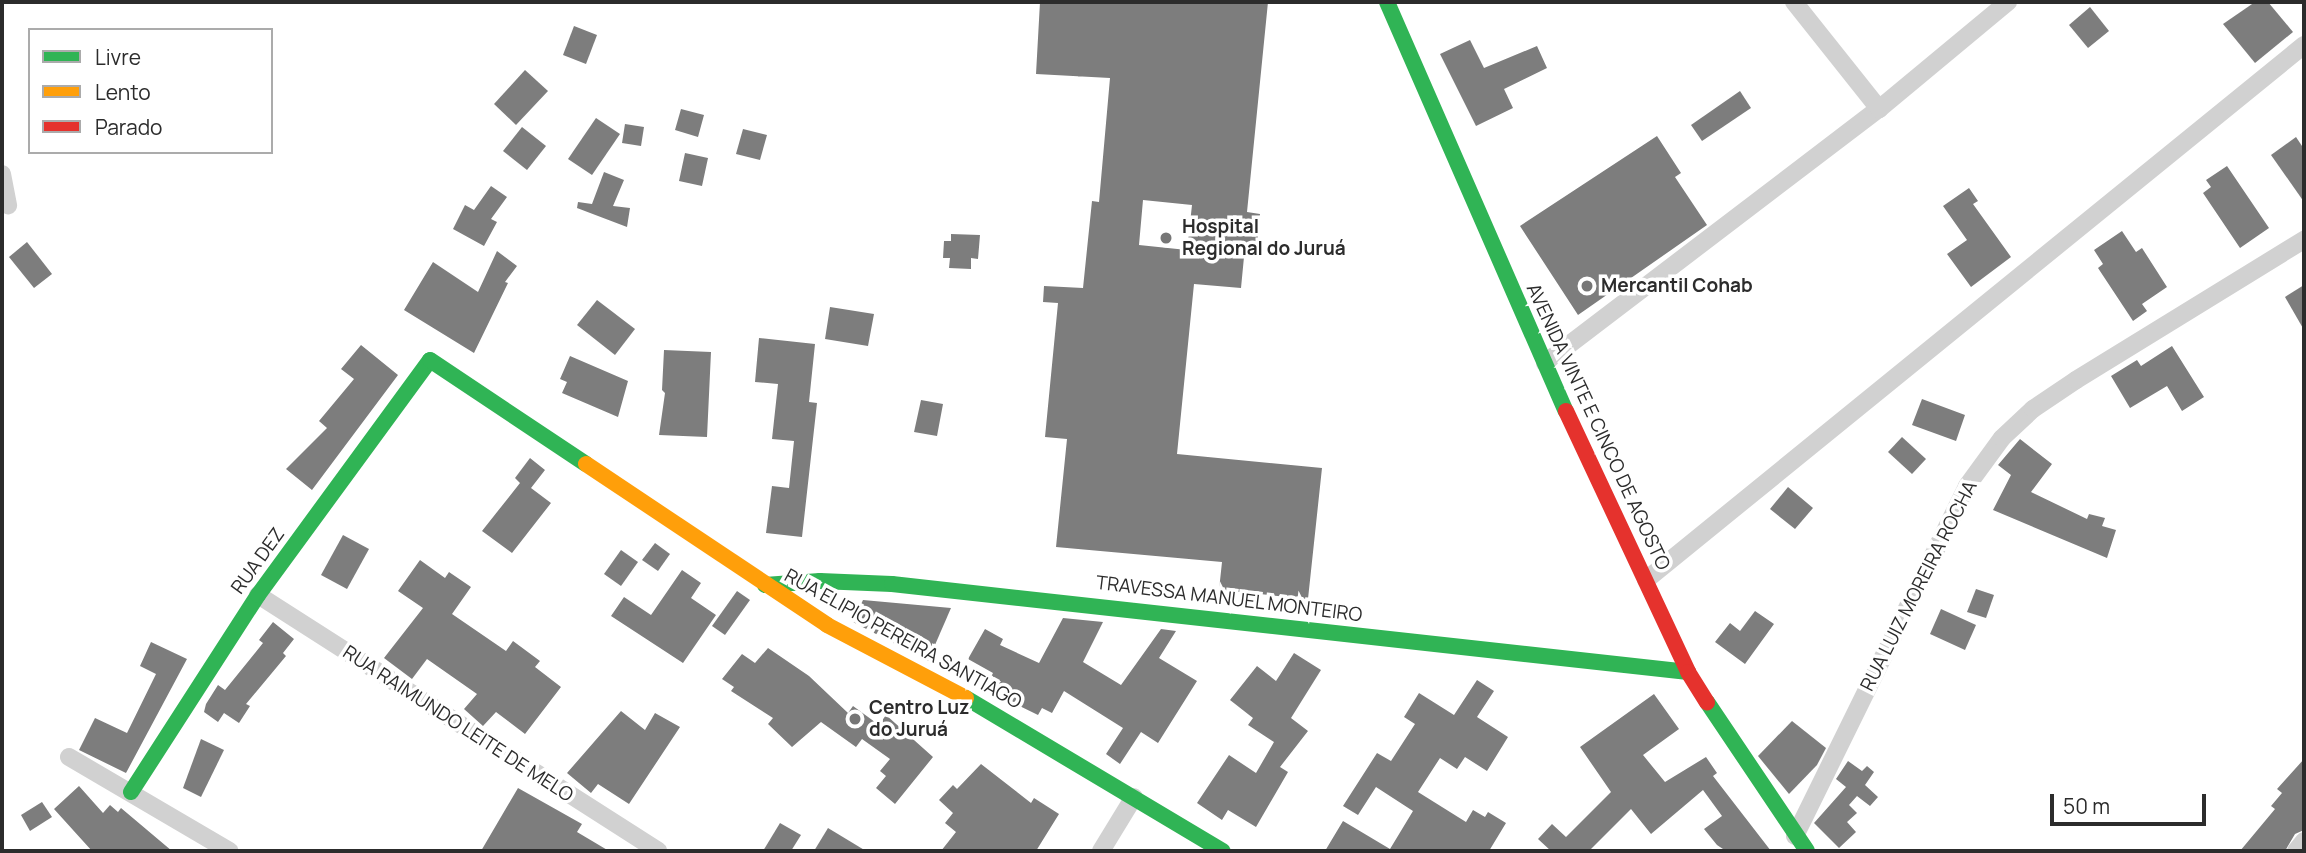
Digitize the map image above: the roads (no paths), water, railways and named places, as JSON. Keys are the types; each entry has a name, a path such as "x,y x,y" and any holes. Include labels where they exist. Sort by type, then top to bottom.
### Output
{"street":[{"name":"AVENIDA VINTE E CINCO DE AGOSTO","path":"1387,2 1545,362 1688,671 1807,851"},
{"path":"1794,2 1879,108"},
{"path":"1545,362 1879,108 2008,2"},
{"path":"1646,580 2304,45"},
{"path":"2,174 8,205"},
{"name":"RUA LUIZ MOREIRA ROCHA","path":"1795,836 1967,486 2002,438 2033,409 2065,387 2304,240"},
{"name":"RUA ELIPIO PEREIRA SANTIAGO","path":"430,360 828,625 951,689 1223,851"},
{"name":"RUA DEZ","path":"131,792 258,595 430,360"},
{"name":"TRAVESSA MANUEL MONTEIRO","path":"765,585 820,581 892,584 1688,671"},
{"name":"RUA RAIMUNDO LEITE DE MELO","path":"258,595 658,851"},
{"path":"69,757 229,851"},
{"path":"1101,851 1134,796"},
{"path":"2296,851 2304,841"}],"place":[{"name":"Hospital Regional do Juruá","path":"1166,238"},
{"name":"Mercantil Cohab","path":"1587,286"},
{"name":"Centro Luz do Juruá","path":"855,719"}]}
